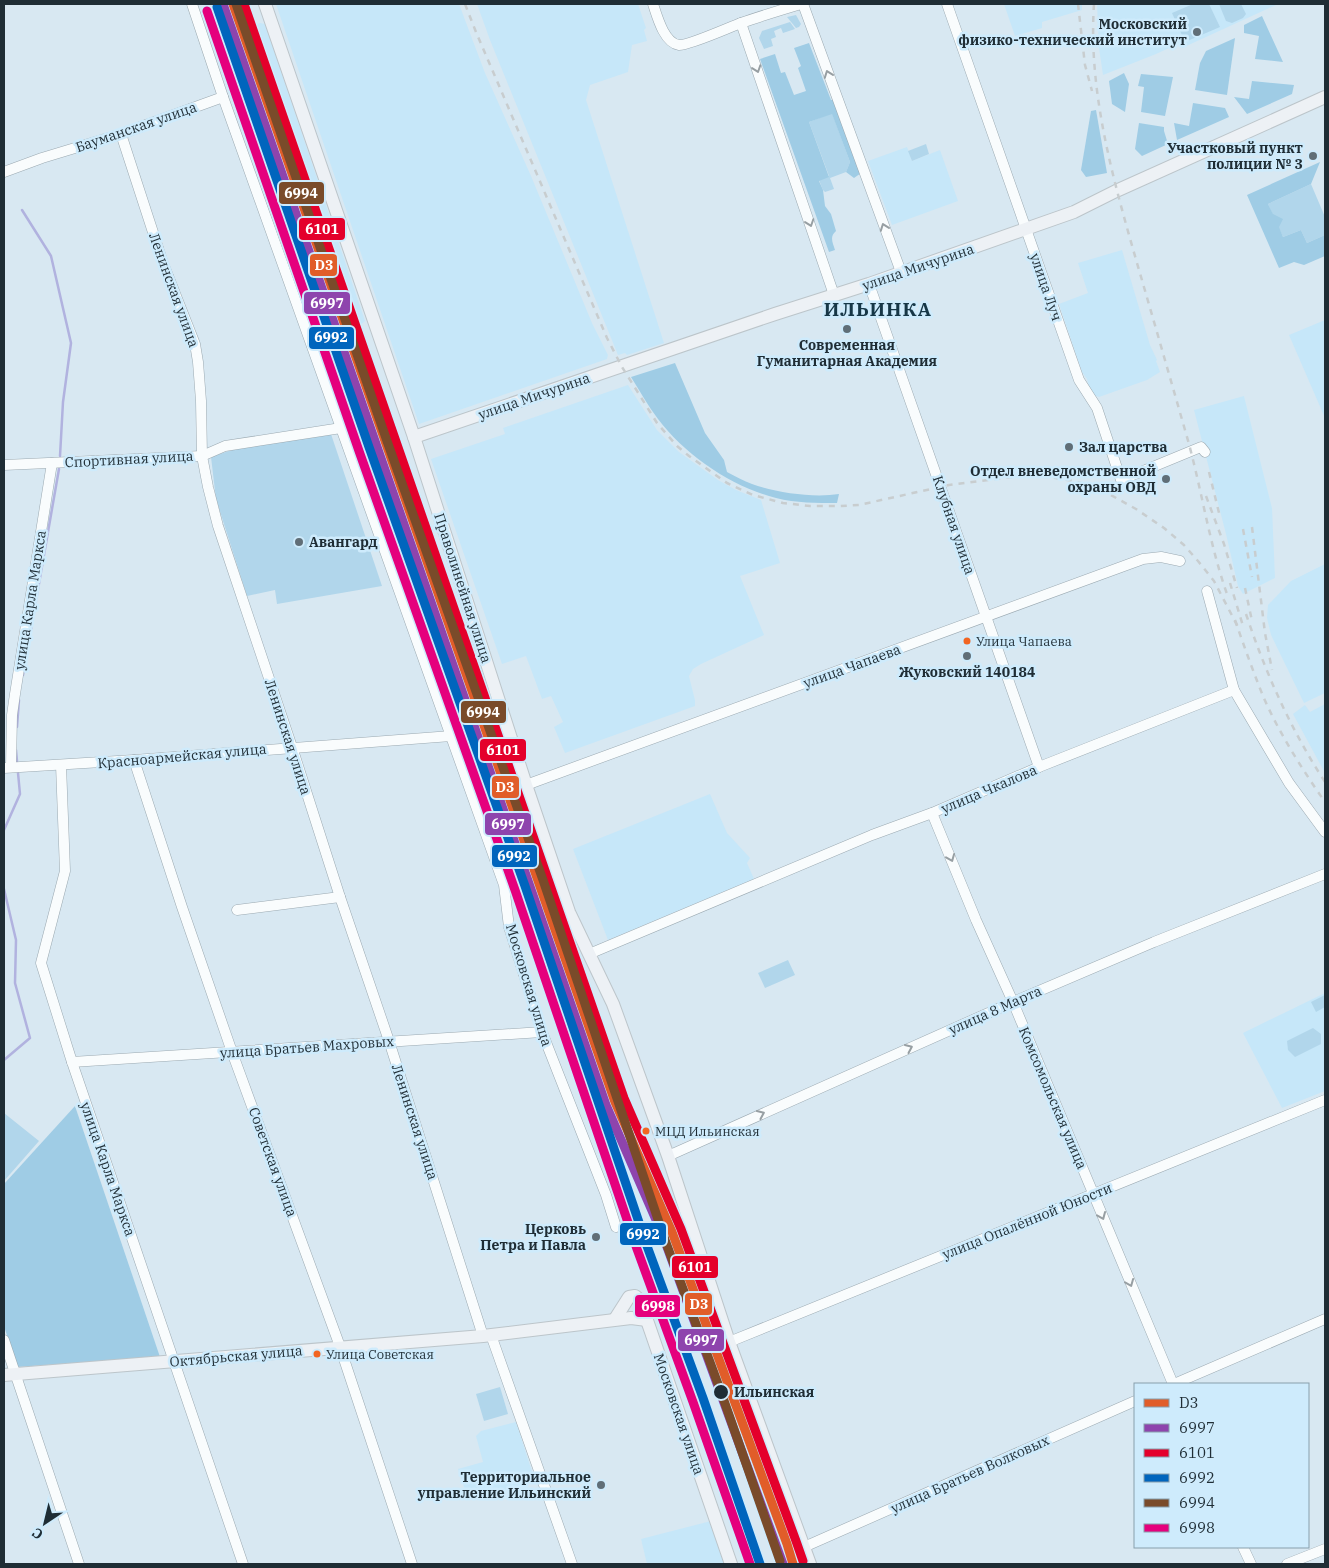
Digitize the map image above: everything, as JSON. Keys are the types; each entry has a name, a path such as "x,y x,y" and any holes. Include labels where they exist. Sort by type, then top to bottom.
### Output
{"main road":[{"name":"Праволинейная улица","path":"265,4 414,437 569,912 613,1004 668,1156 729,1342 810,1564"},
{"name":"улица Мичурина","path":"414,437 869,284 1074,212 1325,97"},
{"name":"Московская улица","path":"615,1319 626,1300 632,1296 640,1300 731,1564"},
{"name":"Октябрьская улица","path":"9,1375 487,1336 615,1319 647,1320"}],"street":[{"name":"Московская улица","path":"192,4 340,428 430,674 504,885 509,926 542,1032 606,1195 616,1227"},
{"path":"653,4 661,28 670,40 679,45 802,4 901,272"},
{"name":"улица Луч","path":"947,4 1079,380 1097,408 1121,480 1201,447 1205,452"},
{"path":"741,23 834,295"},
{"name":"Бауманская улица","path":"4,172 121,134 223,97"},
{"name":"Ленинская улица","path":"121,134 163,263 195,344 201,401 202,456 218,526 487,1336 572,1564"},
{"name":"Клубная улица","path":"869,284 1039,767"},
{"name":"Спортивная улица","path":"4,465 202,456 226,446 340,428"},
{"name":"улица Карла Маркса","path":"7,768 15,694 52,463"},
{"name":"улица Чапаева","path":"526,785 1145,559 1162,557 1180,560"},
{"path":"1207,590 1234,690 1289,783 1325,832"},
{"name":"улица Чкалова","path":"589,954 872,835 932,813 1039,767 1234,690"},
{"name":"Красноармейская улица","path":"7,768 451,736"},
{"name":"Советская улица","path":"134,760 232,1052 340,1348 412,1564"},
{"name":"улица Карла Маркса","path":"61,765 65,871 41,963 72,1062 243,1564"},
{"name":"Комсомольская улица","path":"932,813 1173,1383"},
{"name":"улица 8 Марта","path":"668,1156 1013,1002 1154,942 1325,874"},
{"path":"237,910 340,897"},
{"name":"улица Братьев Махровых","path":"72,1062 542,1032"},
{"name":"улица Опалённой Юности","path":"729,1342 1325,1100"},
{"path":"1175,1383 1325,1319"},
{"path":"4,1340 9,1375 79,1564"},
{"name":"улица Братьев Волковых","path":"804,1548 1134,1402"},
{"path":"1243,1548 1250,1564"},
{"path":"1287,1564 1325,1549"}],"shaded area":[{"path":"276,4 459,4 485,73 531,176 592,323 608,355 607,359 419,424"},
{"path":"477,4 638,4 646,28 644,30 647,41 632,45 628,72 590,85 586,100 664,343 627,355 625,353 618,355"},
{"path":"1004,4 1082,4 1082,10 1042,22 1042,28 1015,36"},
{"path":"1097,4 1278,4 1182,48 1180,43 1103,75 1099,48"},
{"path":"1193,4 1209,4 1220,27 1185,42 1172,13"},
{"path":"1219,4 1241,4 1246,14 1243,18 1232,23 1226,21"},
{"path":"796,15 801,24 796,28 787,17"},
{"path":"1262,16 1283,62 1255,59 1259,36 1244,33 1244,25"},
{"path":"790,22 795,29 783,33 781,28 774,31 776,37 771,39 773,46 764,49 759,38 762,31"},
{"path":"260,23 265,24 365,321 358,327 351,329 246,28"},
{"path":"1235,38 1227,95 1195,90 1200,63 1206,51"},
{"path":"809,43 831,100 837,99 864,171 854,178 846,172 850,162 832,114 809,122 829,177 819,181 823,190 825,206 831,214 836,231 832,238 835,250 829,252 760,59 775,54 781,73 785,72 794,95 806,91 798,68 801,66 794,48"},
{"path":"1124,73 1129,84 1125,112 1112,104 1109,81"},
{"path":"1141,74 1173,77 1165,116 1141,112 1144,87 1138,86"},
{"path":"1252,81 1294,85 1292,94 1247,114 1234,97 1249,99"},
{"path":"1193,103 1225,108 1229,117 1177,140 1174,123 1189,126"},
{"path":"1096,110 1107,173 1086,177 1081,170 1091,111"},
{"path":"832,113 850,162 846,172 830,178 834,189 825,192 819,180 829,176 809,122"},
{"path":"1139,123 1164,127 1168,144 1142,156 1135,149"},
{"path":"926,144 929,154 912,161 908,151"},
{"path":"907,147 912,161 940,150 958,201 892,225 868,161"},
{"path":"1320,162 1311,184 1268,204 1273,214 1283,219 1279,227 1283,237 1301,230 1307,243 1325,235 1325,256 1304,265 1294,262 1279,268 1247,195"},
{"path":"1311,184 1325,217 1325,235 1307,243 1301,230 1283,237 1268,204"},
{"path":"1122,250 1150,345 1160,372 1147,380 1099,397 1091,394 1059,304 1088,293 1078,263"},
{"path":"1325,320 1325,418 1289,335"},
{"path":"675,363 705,433 724,460 727,472 752,484 783,492 807,495 839,494 837,503 791,501 759,493 726,478 682,445 658,419 631,377"},
{"path":"628,385 657,430 679,452 718,480 761,500 780,563 740,576 764,635 693,669 689,676 695,706 565,753 554,727 563,722 551,696 542,699 526,656 502,664 431,459 505,434 503,428"},
{"path":"1244,396 1272,508 1275,578 1243,594 1238,586 1194,410"},
{"name":"Авангард","path":"331,434 382,586 277,604 275,590 247,596 216,499 211,457 241,447"},
{"path":"1325,564 1325,693 1304,703 1271,635 1267,618 1268,605 1291,581"},
{"path":"1325,704 1325,773 1293,714 1305,705 1310,712"},
{"path":"710,794 727,833 750,858 747,863 754,879 608,940 573,849"},
{"path":"788,960 795,975 765,988 758,973"},
{"path":"1325,993 1325,1091 1282,1108 1243,1033"},
{"path":"1325,995 1325,1007 1316,1012 1311,1002"},
{"path":"1313,1028 1321,1034 1321,1044 1295,1057 1288,1050 1287,1041"},
{"path":"75,1106 160,1357 17,1367 4,1326 4,1184"},
{"path":"4,1113 39,1141 4,1181"},
{"path":"500,1387 508,1414 484,1421 476,1394"},
{"path":"516,1422 535,1481 494,1494 466,1493 458,1469 483,1462 476,1436 481,1431"},
{"path":"711,1521 726,1564 647,1564 641,1539"}],"waterway":[{"path":"22,210 51,256 71,343 63,402 60,456"},
{"path":"23,675 59,469"},
{"path":"17,727 19,700"},
{"path":"16,750 17,761"},
{"path":"4,830 20,794 18,773"},
{"path":"4,889 16,940 15,983 30,1038 4,1060"}],"railway":[{"path":"465,4 607,338 622,367 657,423 677,446 689,456 727,483 753,495 783,503 810,506 859,505 949,485 1020,476 1049,477 1074,481 1094,487 1136,509 1164,528 1184,545 1214,581 1238,627"},
{"path":"1078,4 1085,65 1092,91"},
{"path":"1094,4 1095,70 1104,135 1111,167 1191,450 1220,574 1227,594"},
{"path":"1209,472 1220,517"},
{"path":"1206,496 1224,544 1237,588"},
{"path":"1252,527 1265,633 1272,670"},
{"path":"1243,529 1252,577"},
{"path":"1230,583 1243,626"},
{"path":"1245,588 1252,621"},
{"path":"1246,614 1280,701 1301,742 1325,782"},
{"path":"1235,620 1269,710 1291,751 1325,802"}],"transit line":[{"name":"D3","path":"233,4 615,1102 672,1232 793,1564"},
{"name":"6994","path":"236,4 387,441 543,880 665,1240 780,1561"},
{"name":"6101","path":"244,4 624,1098 681,1229 803,1561"},
{"name":"6992","path":"217,7 369,447 525,886 647,1246 703,1398 760,1564"},
{"name":"6997","path":"224,7 606,1105 663,1236 783,1564"},
{"name":"6998","path":"207,11 359,451 515,890 637,1249 750,1564"}],"place":[{"name":"Московский физико-технический институт","path":"1197,32"},
{"name":"Участковый пункт полиции № 3","path":"1313,156"},
{"name":"Современная Гуманитарная Академия","path":"847,329"},
{"name":"Зал царства","path":"1069,447"},
{"name":"Отдел вневедомственной охраны ОВД","path":"1166,479"},
{"name":"Авангард","path":"299,542"},
{"name":"Улица Чапаева","path":"967,641"},
{"name":"Жуковский 140184","path":"967,656"},
{"name":"МЦД Ильинская","path":"646,1131"},
{"name":"Церковь Петра и Павла","path":"596,1237"},
{"name":"Улица Советская","path":"317,1354"},
{"name":"Ильинская","path":"721,1392"},
{"name":"Территориальное управление Ильинский","path":"601,1485"}],"district":[{"name":"ИЛЬИНКА","path":"878,309"}]}
